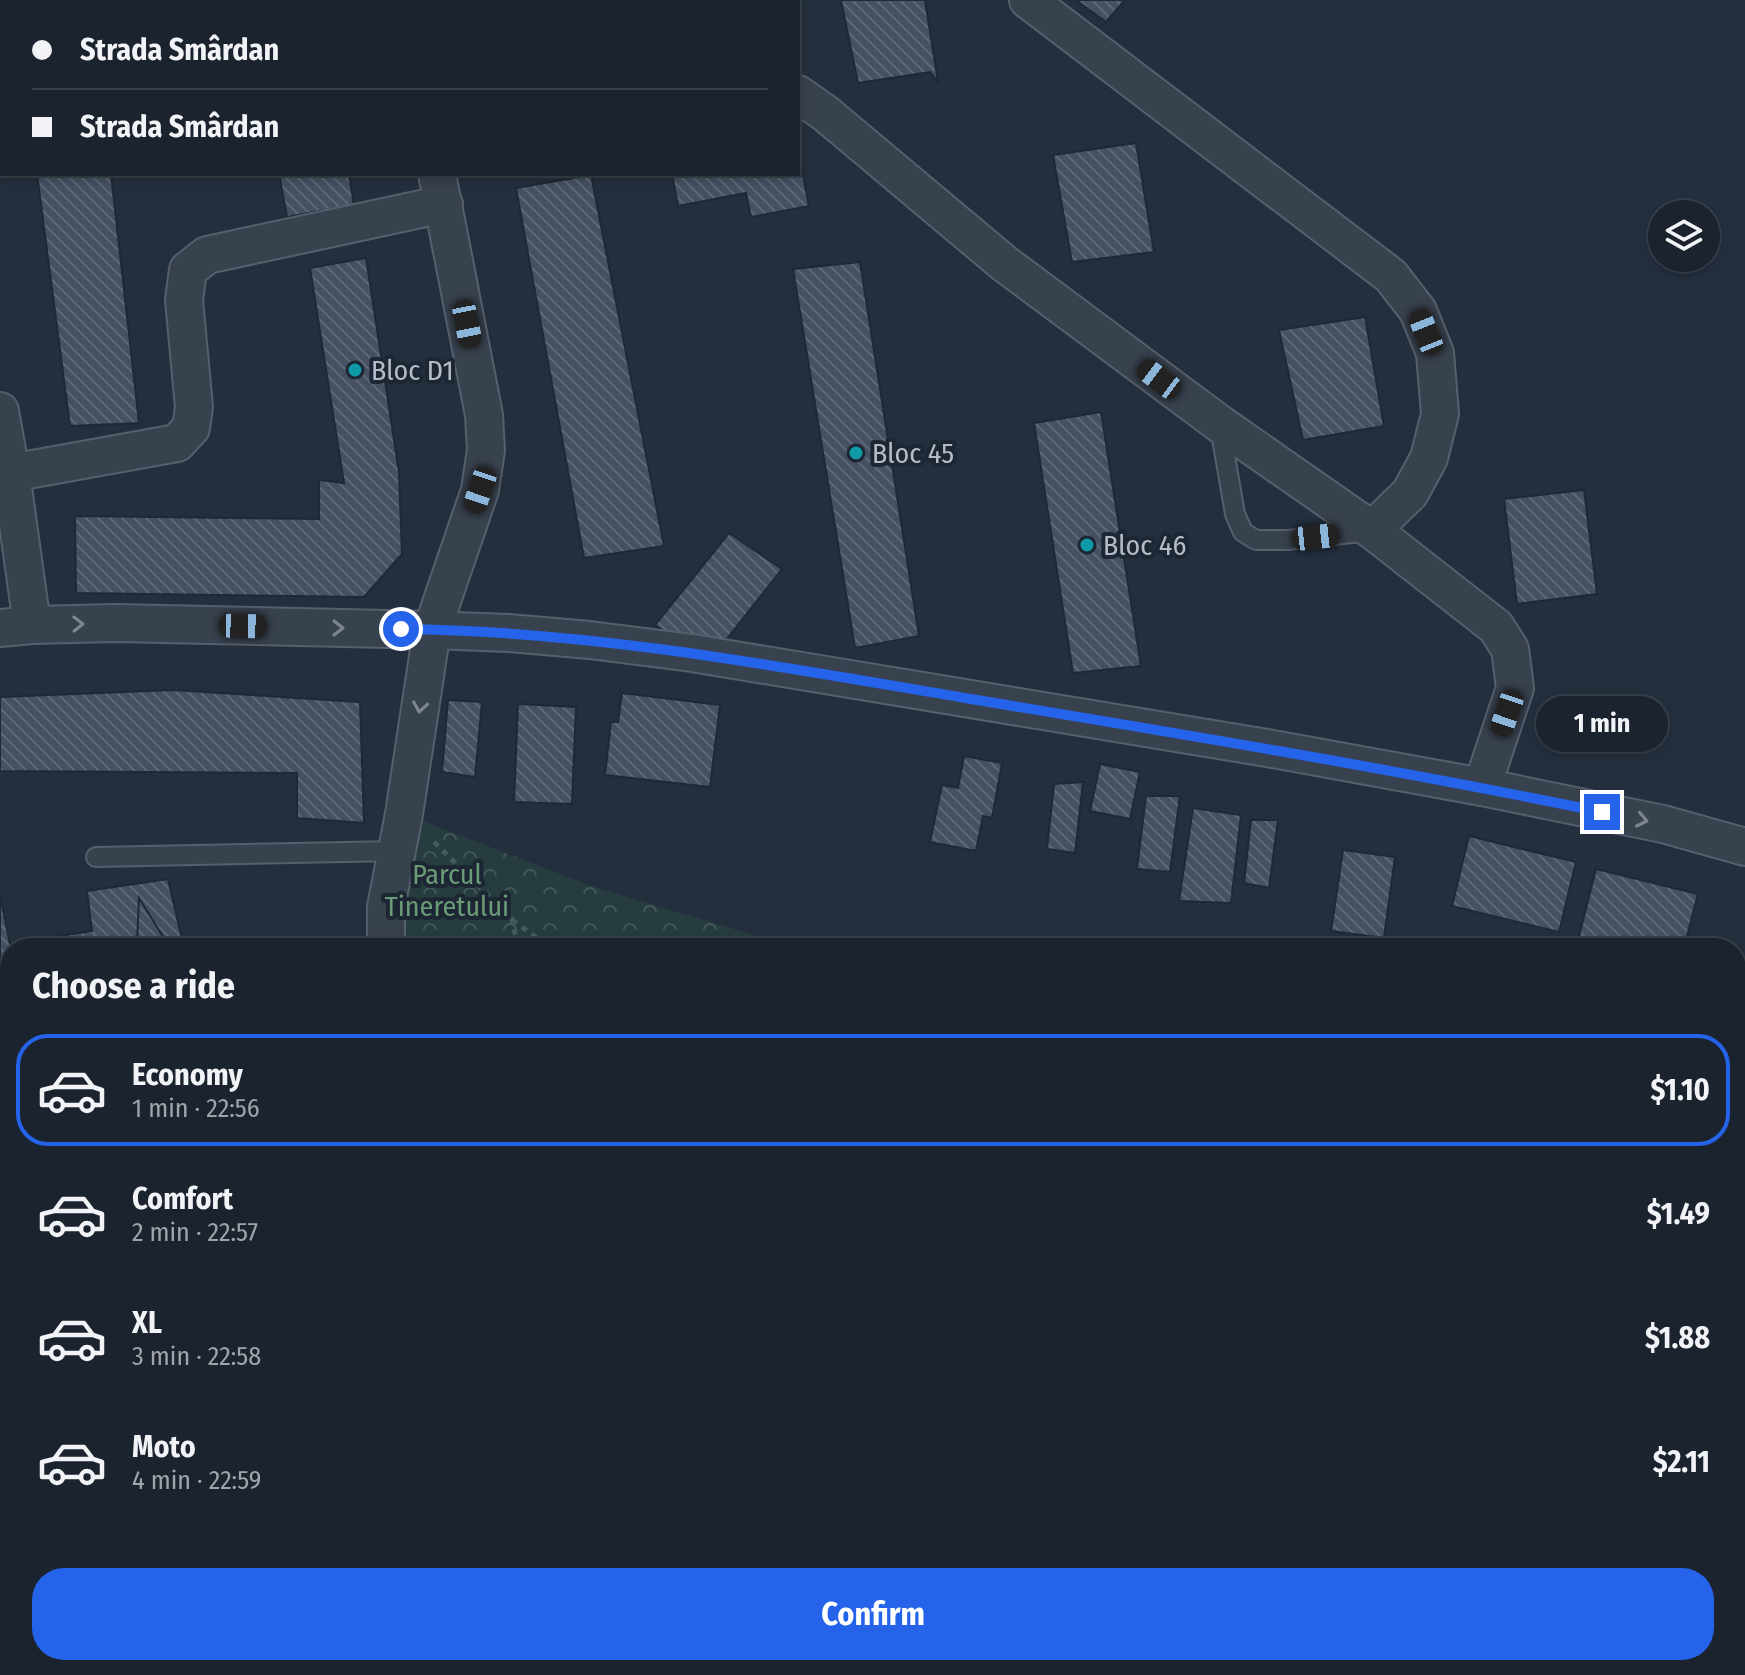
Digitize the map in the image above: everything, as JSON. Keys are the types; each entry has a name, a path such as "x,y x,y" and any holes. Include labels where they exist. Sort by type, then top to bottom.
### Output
{"street":[{"path":"1028,0 1391,276 1418,311 1435,353 1440,414 1429,458 1410,493 1372,530"},
{"path":"800,95 1005,264 1220,424 1372,530 1496,627 1510,649 1515,688 1482,787"},
{"path":"11,473 177,443 191,428 194,407 184,300 188,270 207,255 440,189 484,415 486,450 480,490 432,630 404,814 386,907 386,938"},
{"path":"0,411 11,473 16,627 116,623 432,630 508,633 692,653 1267,748 1482,787 1663,824 1745,847"}],"lane":[{"path":"1220,424 1235,514 1243,532 1256,540 1288,540 1372,530"},
{"path":"96,857 397,851"}],"path":[{"path":"404,814 512,919 538,938"},
{"path":"512,919 516,938"}],"green space":[{"name":"Parcul Tineretului","path":"404,814 591,886 763,938 387,938"}],"building":[{"path":"841,0 925,0 938,82 930,72 858,83"},
{"path":"1076,0 1125,0 1106,22"},
{"path":"1136,143 1154,252 1072,262 1053,155"},
{"path":"800,160 809,206 751,217 746,193 678,206 672,176 800,176"},
{"path":"37,176 111,176 139,423 70,426"},
{"path":"279,176 349,176 354,205 287,217"},
{"path":"591,176 664,546 584,558 516,188"},
{"name":"Bloc D1","path":"366,258 399,472 402,554 364,597 76,593 75,516 319,519 319,480 344,483 310,268"},
{"name":"Bloc 45","path":"860,262 919,636 855,648 793,269"},
{"path":"1365,317 1384,426 1303,440 1279,330"},
{"name":"Bloc 46","path":"1101,412 1141,666 1073,673 1034,423"},
{"path":"1584,490 1597,594 1517,604 1504,499"},
{"path":"729,533 782,569 722,645 677,641 655,625"},
{"path":"172,690 360,702 364,823 297,818 297,773 0,771 0,697"},
{"path":"622,693 720,705 710,787 605,775 611,722 618,722"},
{"path":"448,700 482,702 475,777 442,772"},
{"path":"518,704 576,707 572,804 514,802"},
{"path":"964,756 1002,763 992,818 983,816 976,851 930,842 942,785 958,788"},
{"path":"1100,764 1140,772 1130,819 1090,811"},
{"path":"1083,782 1075,853 1047,849 1054,784"},
{"path":"1146,796 1180,796 1170,872 1137,869"},
{"path":"1193,808 1241,815 1231,903 1179,901"},
{"path":"1251,820 1278,820 1269,888 1244,883"},
{"path":"1469,836 1576,862 1559,932 1452,906"},
{"path":"1343,850 1395,857 1384,938 1331,931"},
{"path":"1596,869 1698,894 1687,938 1579,938"},
{"path":"168,879 182,938 48,938 92,931 87,891"},
{"path":"0,895 9,938 0,938"},
{"path":"139,898 164,938 137,938"}],"place":[{"name":"Bloc D1","path":"355,370"},
{"name":"Bloc 45","path":"856,453"},
{"name":"Bloc 46","path":"1087,545"}],"route":[{"path":"401,629 508,633 692,653 1267,748 1602,812"}]}
